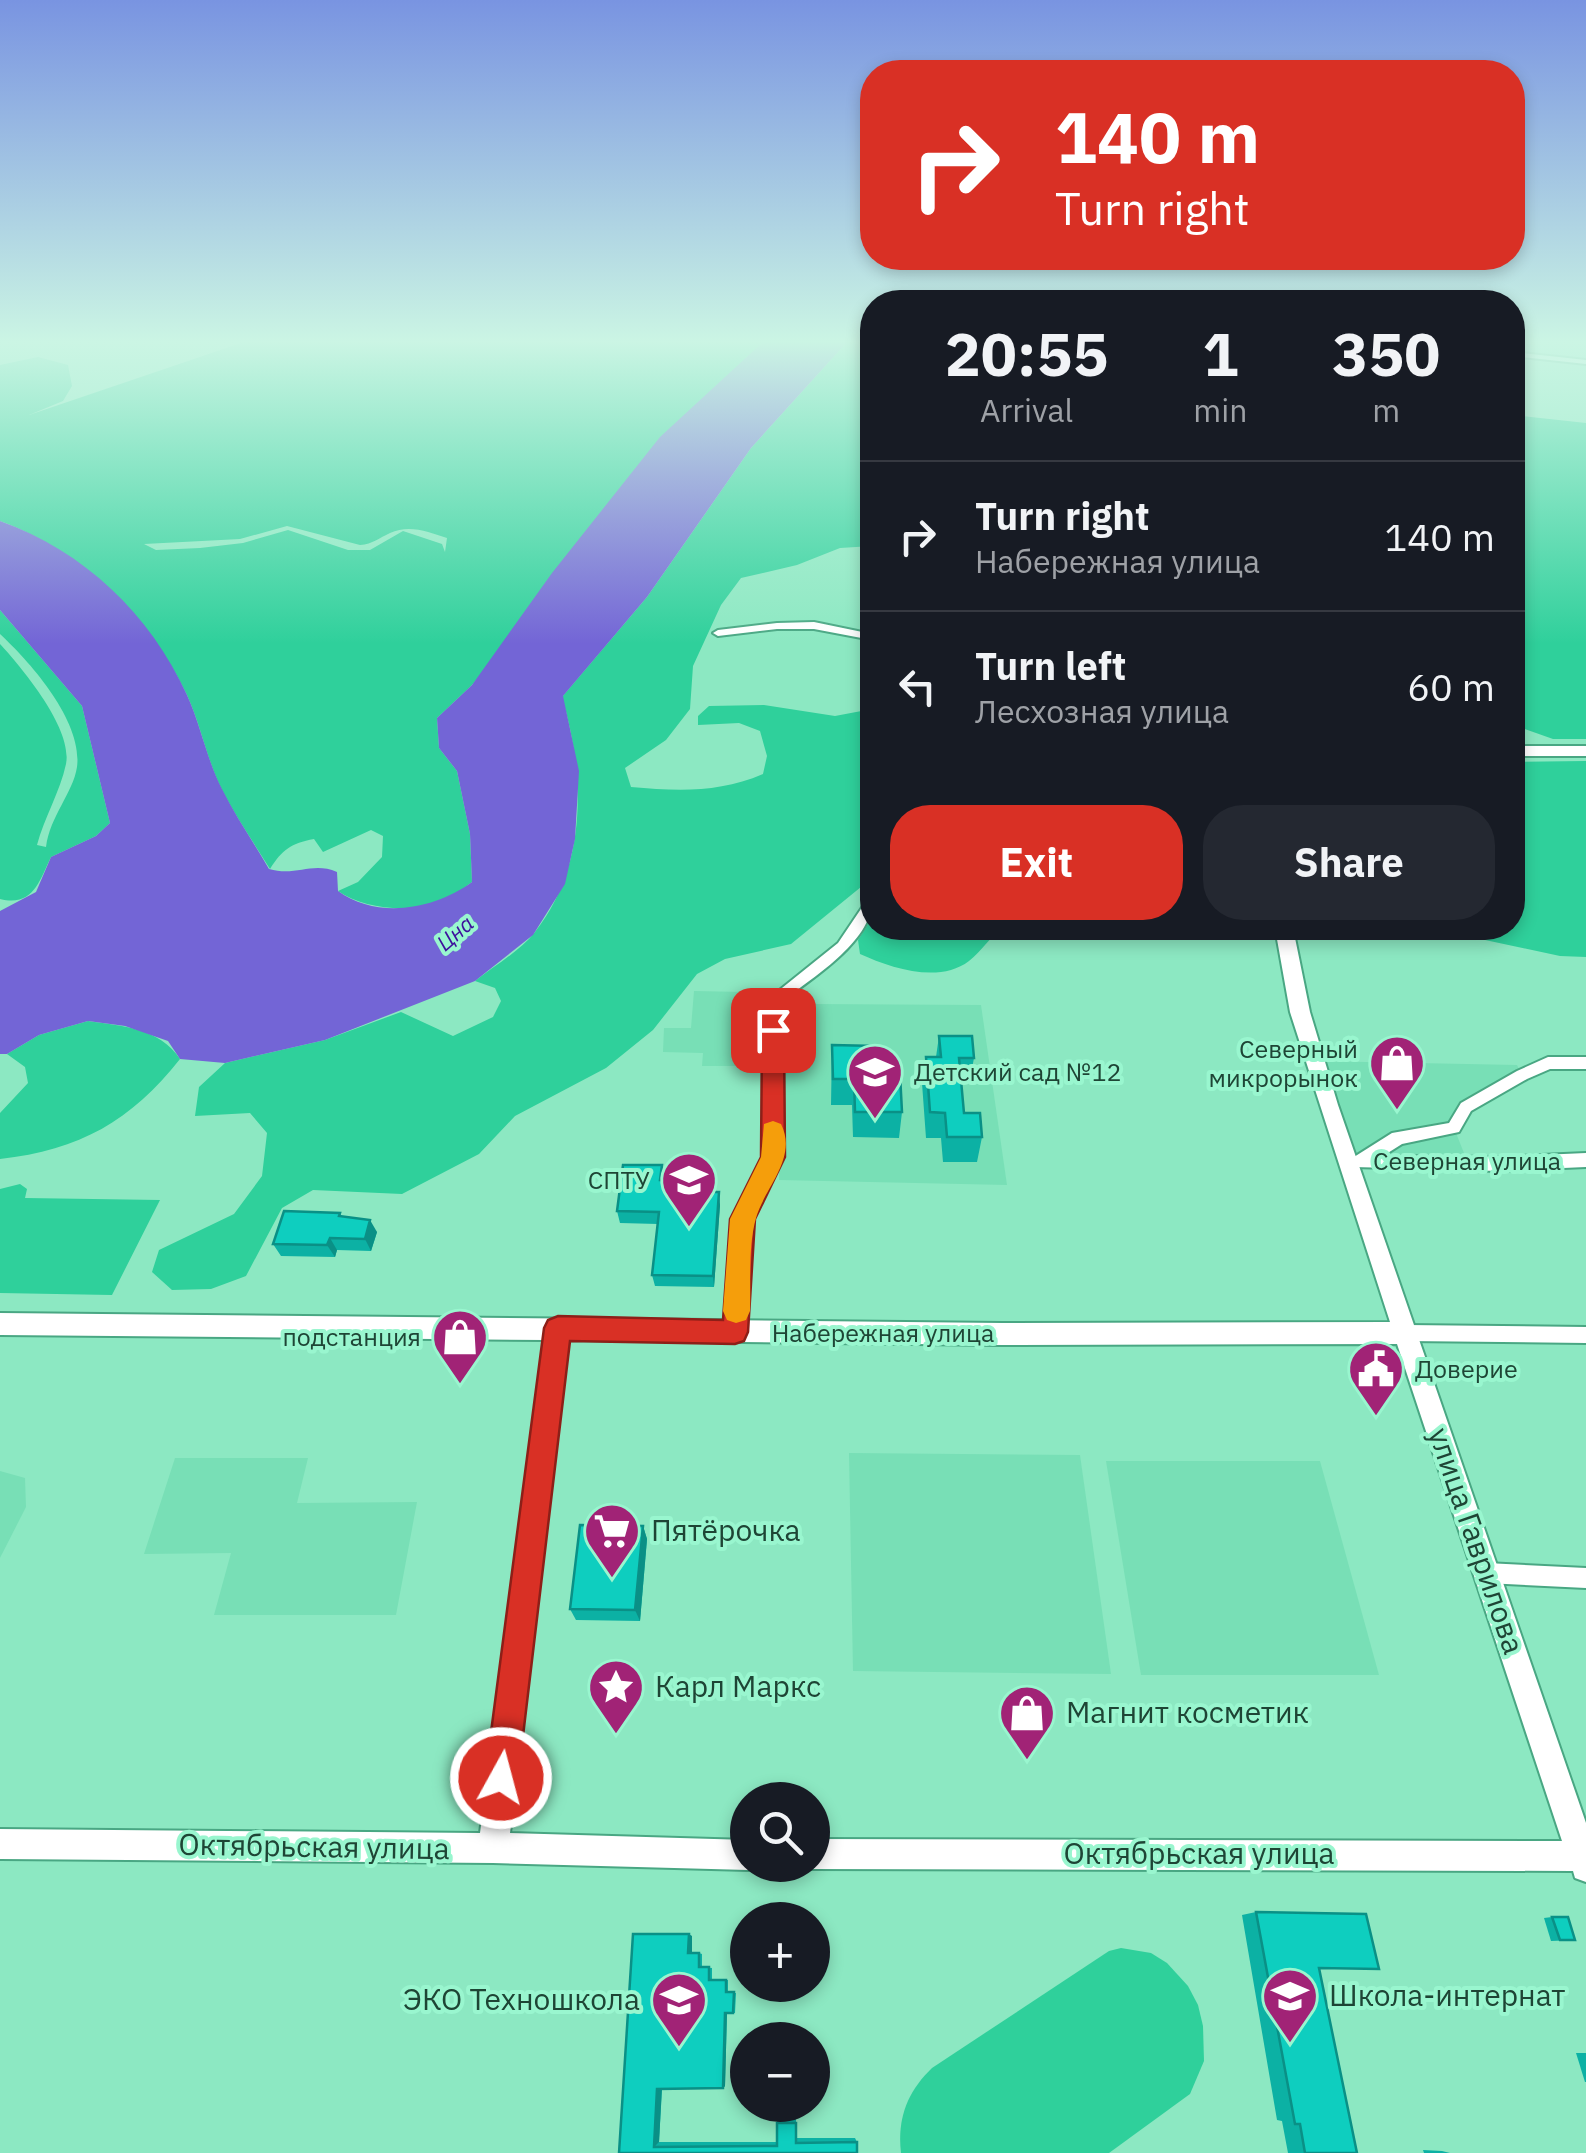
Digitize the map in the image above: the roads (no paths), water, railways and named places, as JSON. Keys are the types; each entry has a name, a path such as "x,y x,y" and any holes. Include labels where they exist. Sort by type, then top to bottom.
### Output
{"street":[{"path":"718,633 800,622 860,635"},
{"path":"1525,752 1586,751"},
{"path":"735,1332 743,1219 773,1157 774,1000 842,946 860,921"},
{"name":"улица Гаврилова","path":"1286,940 1300,1012 1354,1162 1406,1332 1585,1860"},
{"path":"1354,1162 1398,1138 1454,1128 1466,1107 1548,1063 1586,1063"},
{"name":"Северная улица","path":"1354,1162 1499,1164 1586,1160"},
{"name":"Набережная улица","path":"0,1324 1586,1335"},
{"path":"492,1848 558,1328"},
{"path":"1486,1572 1586,1578"},
{"name":"Октябрьская улица","path":"0,1844 492,1848 730,1855"},
{"name":"Октябрьская улица","path":"830,1854 1585,1860"}],"water":[{"name":"Цна","path":"656,442 756,442 647,597 563,696 579,771 575,839 565,884 533,935 475,981 325,1040 225,1063 180,1059 168,1041 125,1026 88,1021 39,1035 7,1054 0,1054 0,911 36,892 51,857 96,836 110,823 82,706 0,610 0,521 59,549 134,612 172,665 222,789 269,869 328,869 337,872 338,891 371,906 388,908 406,908 441,899 472,882 470,834 457,771 439,748 437,718 472,685 552,573"}],"place":[{"name":"Северный микрорынок","path":"1397,1112"},
{"name":"Детский сад №12","path":"875,1121"},
{"name":"СПТУ","path":"689,1229"},
{"name":"подстанция","path":"460,1386"},
{"name":"Доверие","path":"1376,1418"},
{"name":"Пятёрочка","path":"612,1580"},
{"name":"Карл Маркс","path":"616,1736"},
{"name":"Магнит косметик","path":"1027,1762"},
{"name":"Школа-интернат","path":"1290,2045"},
{"name":"ЭКО Техношкола","path":"679,2049"}]}
